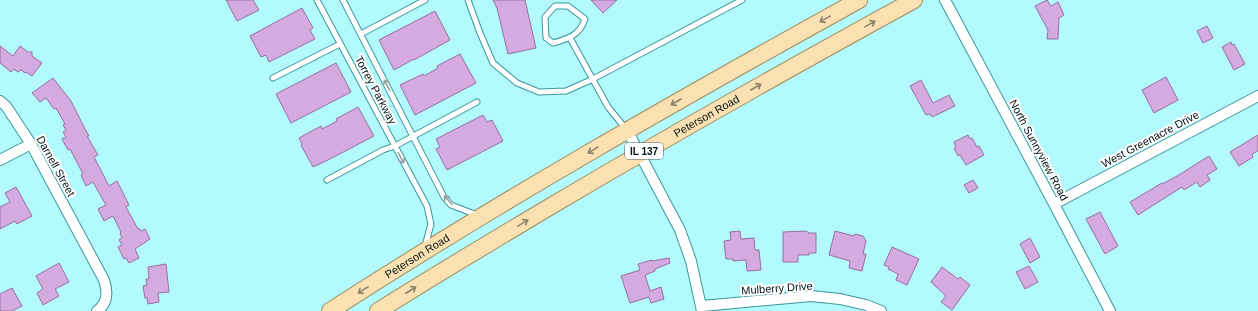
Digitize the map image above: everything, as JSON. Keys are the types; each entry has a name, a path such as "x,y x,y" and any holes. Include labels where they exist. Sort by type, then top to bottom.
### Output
{"main road":[{"name":"Peterson Road","path":"330,311 482,216 627,130 859,0"},
{"name":"Peterson Road","path":"378,311 639,154 792,66 914,0"}],"street":[{"name":"North Sunnyview Road","path":"945,0 1110,311"},
{"name":"West Greenacre Drive","path":"1054,204 1258,96"},
{"name":"Darnell Street","path":"0,101 6,106 31,144 104,280 107,289 106,298 102,307 97,311"},
{"path":"627,130 680,230 690,261 702,308"},
{"path":"0,160 31,144"},
{"name":"Mulberry Drive","path":"702,308 811,296 840,299 866,305 881,311"}],"lane":[{"name":"Torrey Parkway","path":"317,0 427,206 431,224 424,252"},
{"name":"Torrey Parkway","path":"343,0 444,197 451,205 482,216"},
{"path":"361,34 425,0"},
{"path":"468,0 493,63 517,83 539,92 566,91 593,79 742,0"},
{"path":"555,6 568,6 585,19 582,27 570,38 553,43 546,38 545,17 555,6"},
{"path":"570,38 608,107 627,130"},
{"path":"273,78 340,44"},
{"path":"327,180 383,150 395,146 477,102"}],"building":[{"path":"226,0 253,0 259,10 237,21"},
{"path":"493,0 525,0 536,48 508,54 497,8"},
{"path":"591,0 617,0 603,13"},
{"path":"1047,0 1051,6 1058,2 1064,15 1059,18 1058,39 1047,39 1048,30 1035,6"},
{"path":"302,8 313,28 310,30 315,39 269,62 266,55 261,57 250,36"},
{"path":"435,11 450,40 394,70 379,40"},
{"path":"1207,26 1213,38 1203,43 1197,31"},
{"path":"1231,42 1232,45 1234,44 1245,64 1234,70 1222,47"},
{"path":"0,46 13,56 20,46 28,52 32,52 32,56 42,63 32,76 21,70 18,72 14,69 11,72 0,63"},
{"path":"460,54 476,83 415,115 400,85 423,74 424,76 438,68 437,66"},
{"path":"336,63 351,92 291,123 276,94"},
{"path":"1166,77 1178,100 1154,113 1142,90"},
{"path":"53,78 71,101 89,136 87,136 98,155 94,157 109,186 117,181 129,205 126,207 138,229 139,228 141,231 145,229 150,239 135,249 139,258 129,263 126,258 124,259 118,247 122,245 119,240 122,238 121,232 113,216 104,221 98,209 106,205 93,182 86,186 81,175 83,174 70,149 68,150 62,139 66,137 63,132 66,130 63,125 65,124 56,108 54,109 46,98 40,102 32,93"},
{"path":"921,80 933,103 949,95 955,106 932,117 930,114 926,115 910,86"},
{"path":"358,107 374,136 313,167 301,145 302,144 299,138 321,126 322,129 337,121 336,119"},
{"path":"483,115 487,122 492,120 503,141 447,170 436,149 440,147 436,139"},
{"path":"968,135 970,139 972,138 977,147 979,146 984,155 966,165 960,155 958,156 954,148 956,147 954,142"},
{"path":"1258,135 1258,151 1252,154 1253,157 1239,166 1230,152"},
{"path":"1209,156 1217,169 1207,175 1210,180 1200,187 1197,182 1184,190 1182,187 1138,215 1130,202"},
{"path":"973,180 978,188 969,193 964,185"},
{"path":"16,187 32,216 17,224 15,221 0,229 0,207 10,202 5,193"},
{"path":"1100,212 1118,246 1105,254 1086,219"},
{"path":"740,231 741,239 754,238 755,250 759,250 761,270 747,271 746,260 733,261 733,259 726,259 724,241 731,240 730,232"},
{"path":"806,231 809,233 816,233 816,253 809,253 809,255 798,255 798,262 783,262 783,232"},
{"path":"835,231 854,236 855,234 863,236 866,241 863,254 866,254 862,271 849,268 850,261 829,255"},
{"path":"1030,238 1040,257 1030,263 1020,244"},
{"path":"892,247 919,259 907,285 896,280 898,274 888,269 889,267 884,265"},
{"path":"669,258 670,263 645,275 650,291 661,287 664,299 651,303 649,297 630,303 621,276 640,270 638,264 652,260"},
{"path":"59,263 69,282 55,289 59,296 43,305 37,293 43,289 36,276"},
{"path":"166,264 169,292 158,293 159,302 148,304 147,298 145,298 143,286 147,285 146,279 149,279 148,267"},
{"path":"1029,266 1038,282 1025,289 1016,272"},
{"path":"942,267 958,279 960,277 970,285 952,310 941,302 946,296 931,282"},
{"path":"12,288 22,306 12,311 0,311 0,294"}]}
